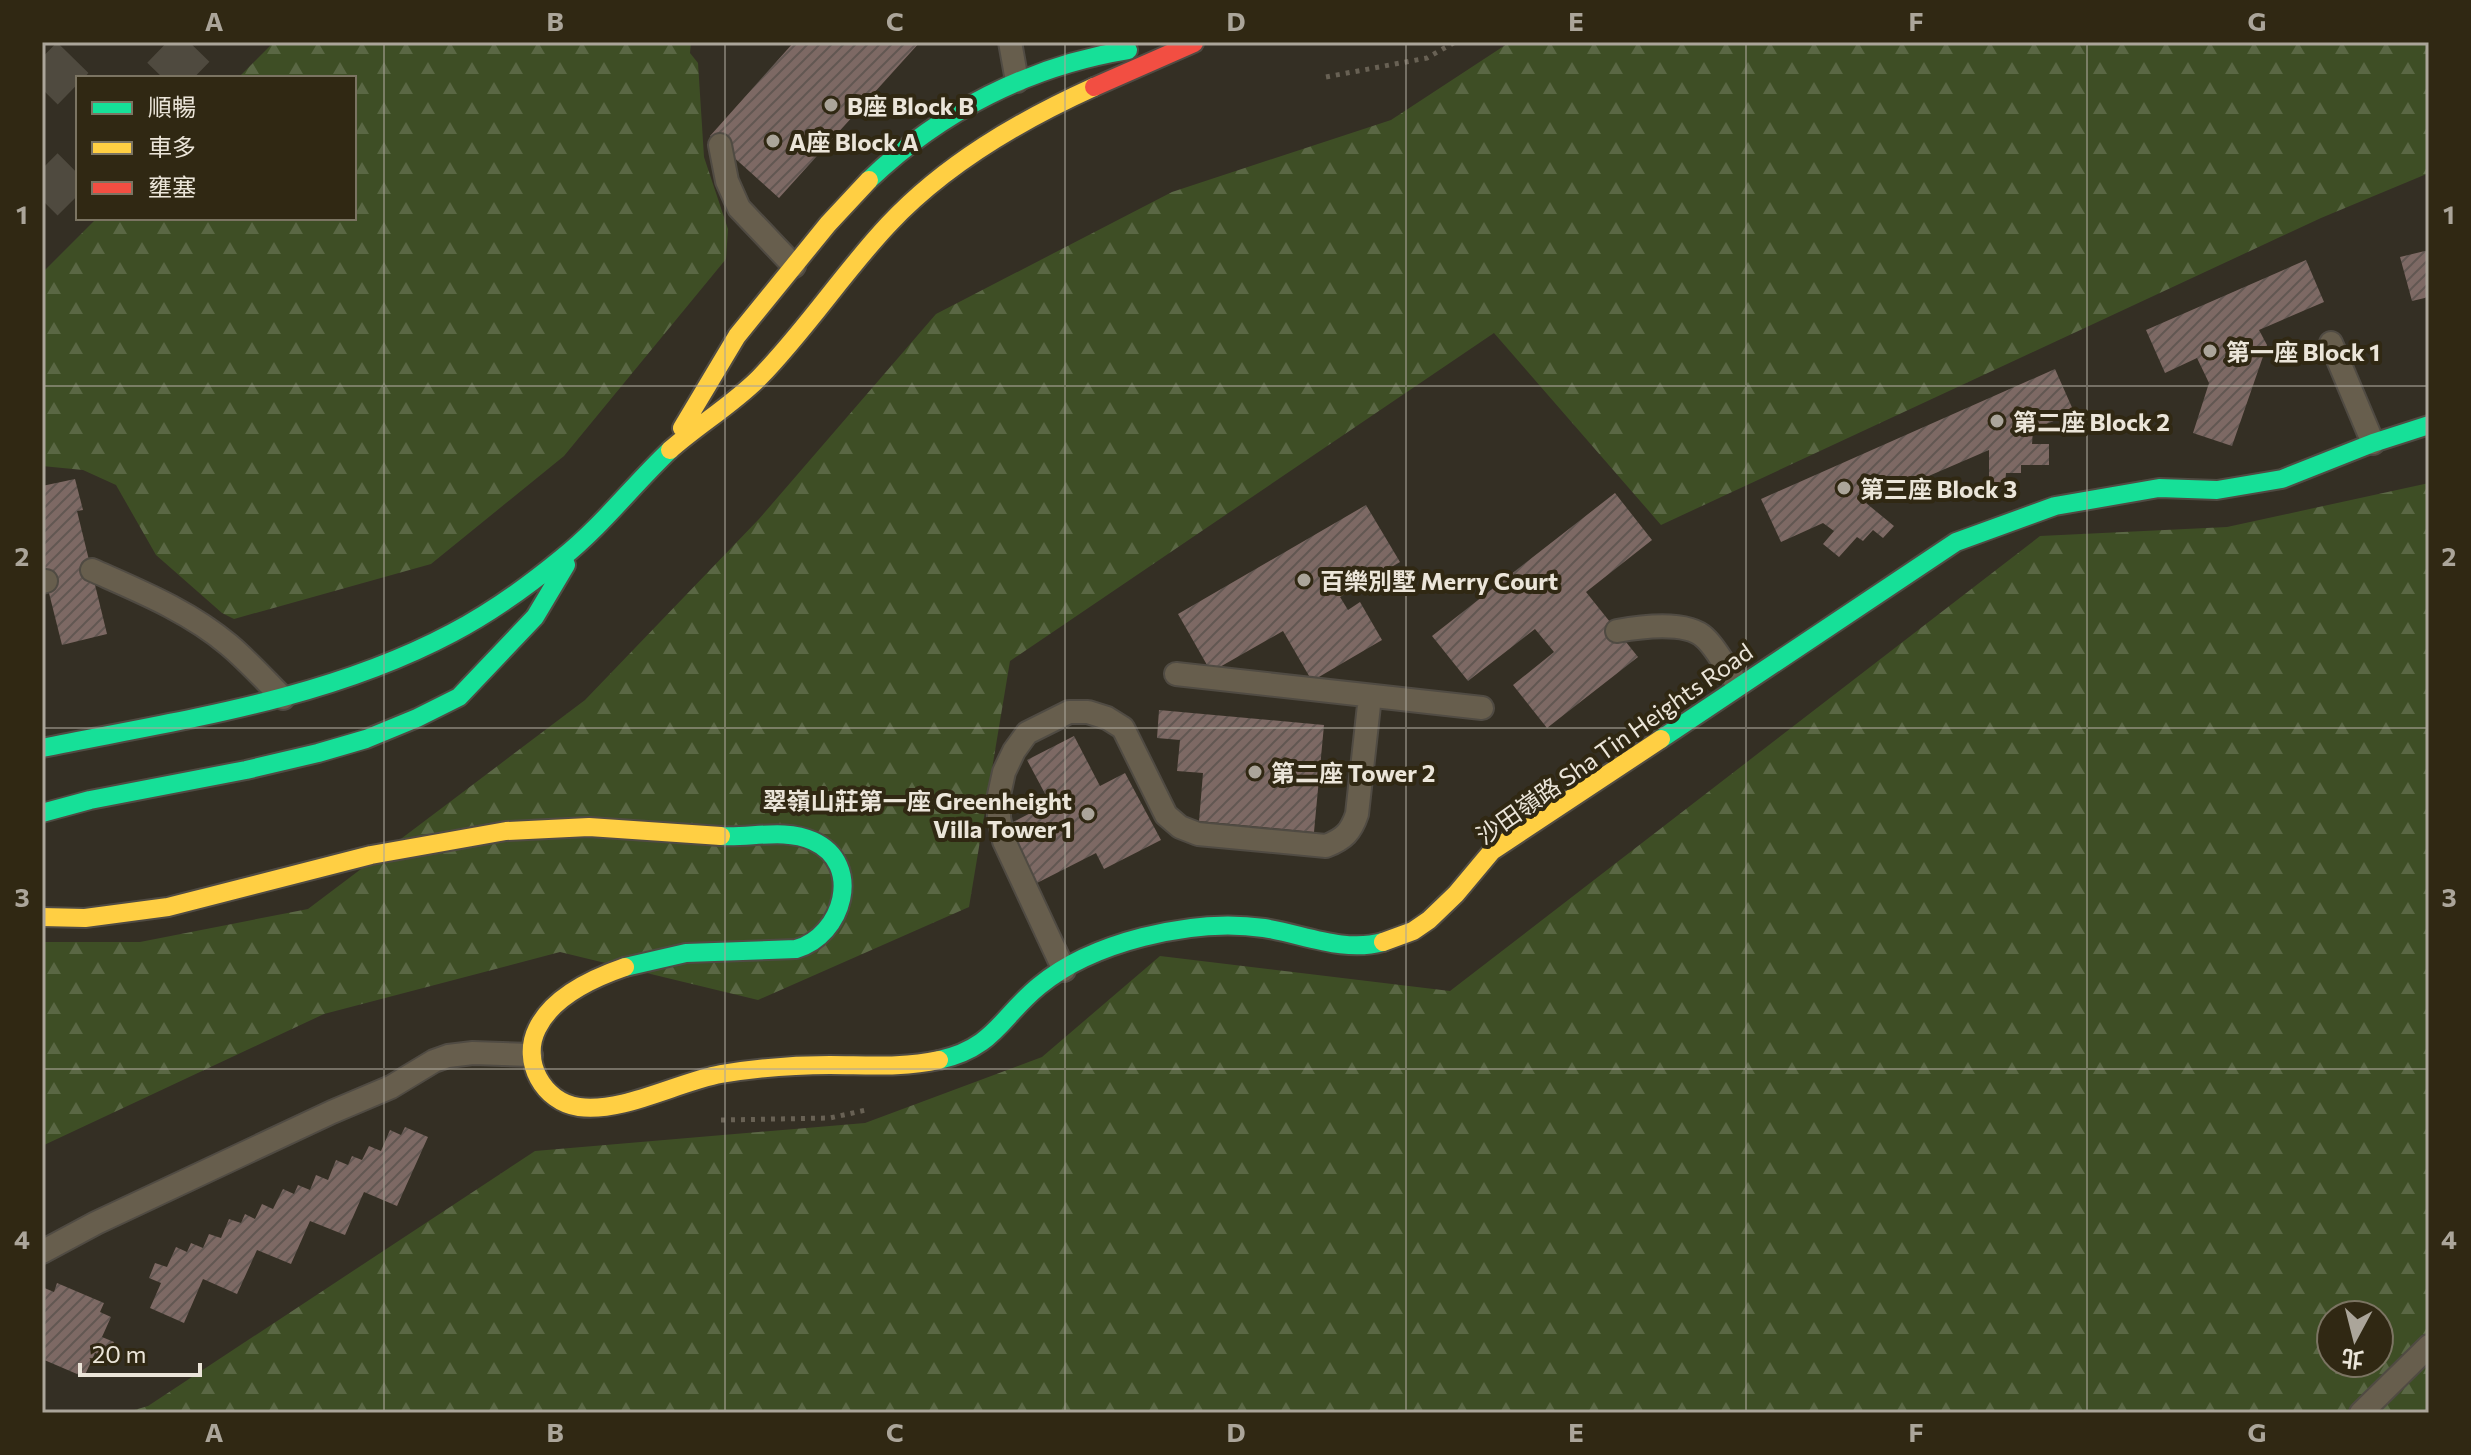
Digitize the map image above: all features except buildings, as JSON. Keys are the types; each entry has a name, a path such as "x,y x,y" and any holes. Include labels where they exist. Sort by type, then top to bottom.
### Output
{"street":[{"path":"42,748 283,698 359,675 453,633 577,546 669,451 758,379 872,243 897,184 943,122 1017,81 1067,63 1122,50 1196,42"},
{"path":"669,451 725,353 825,227 897,184 1107,79 1196,42"},
{"name":"沙田嶺路 Sha Tin Heights Road","path":"531,1055 533,1068 548,1091 573,1106 587,1108 617,1103 702,1078 762,1068 932,1063 962,1054 984,1042 1006,1025 1037,987 1064,970 1127,942 1193,928 1262,928 1329,944 1378,944 1425,925 1461,890 1492,851 1956,542 2055,506 2159,488 2217,490 2282,479 2373,443 2429,425"},
{"path":"42,813 318,753 366,739 445,704 459,697 535,617 577,546"},
{"path":"42,917 73,920 135,915 191,904 368,855 525,829 583,826 732,837 804,837 818,843 837,863 843,889 837,915 831,927 810,945 780,951 697,952 616,969 575,991 549,1012 534,1031 531,1055"}],"lane":[{"path":"1010,42 1017,81"},
{"path":"720,145 727,181 739,208 794,266"},
{"path":"2331,343 2373,443"},
{"path":"92,570 157,598 208,631 228,645 283,698"},
{"path":"1617,631 1646,625 1675,627 1703,635 1738,685"},
{"path":"1176,674 1482,708"},
{"path":"1064,970 1004,841 999,818 999,795 1004,772 1027,733 1069,712 1088,712 1107,718 1123,728 1166,815 1180,827 1198,834 1326,846 1341,840 1352,829 1357,814 1370,696"},
{"path":"42,1252 318,1118 391,1087 434,1061 473,1053 531,1055"},
{"path":"2361,1413 2429,1346"}],"path":[{"path":"1326,77 1427,58 1455,42"},
{"path":"706,1121 830,1118 868,1110"}],"green space":[{"path":"274,42 691,42 690,53 698,63 704,157 728,229 726,259 564,456 431,564 234,619 222,613 156,555 116,485 83,470 42,466 42,273 95,220 356,220 356,76 240,76"},
{"path":"1510,42 2429,42 2429,173 2321,218 1661,525 1494,333 1010,661 969,907 758,1000 560,952 324,1014 42,1146 42,942 140,942 308,909 585,700 759,519 936,314 1172,192 1391,120"},
{"path":"2429,483 2429,1413 124,1413 148,1406 535,1151 865,1123 1042,1057 1160,956 1450,991 2040,536 2227,527"}],"tunnel":[{"path":"42,89 88,42"},
{"path":"165,76 198,42"},
{"path":"42,200 76,166"}],"traffic: fast":[{"path":"869,180 926,133 989,95 1056,67 1128,50"},
{"path":"1661,739 1956,542 2055,506 2159,488 2217,490 2282,479 2373,443 2429,425"},
{"path":"42,748 252,705 354,675 404,656 466,625 536,579 591,533 670,450"},
{"path":"42,813 90,800 318,753 366,739 417,718 459,697 535,617 566,565"},
{"path":"625,967 686,953 796,949 812,942 826,930 841,899 842,882 838,866 829,852 813,841 791,835 721,836"},
{"path":"939,1060 958,1055 985,1039 1039,986 1063,969 1102,950 1143,937 1188,928 1234,925 1264,928 1338,944 1383,942"}],"traffic: slow":[{"path":"670,450 759,378 793,341 871,243 934,182 984,146 1038,114 1094,87"},
{"path":"682,428 737,336 828,224 869,180"},
{"path":"1383,942 1413,931 1429,920 1456,894 1492,851 1661,739"},
{"path":"42,917 85,918 168,907 371,855 506,831 589,827 721,836"},
{"path":"625,967 587,983 563,998 537,1029 532,1054 538,1078 546,1089 566,1104 596,1108 613,1106 704,1078 748,1070 898,1065 939,1060"}],"traffic: jam":[{"path":"1094,87 1194,43"}],"place":[{"name":"B座 Block B","path":"831,105"},
{"name":"A座 Block A","path":"773,141"},
{"name":"第一座 Block 1","path":"2210,351"},
{"name":"第二座 Block 2","path":"1997,421"},
{"name":"第三座 Block 3","path":"1844,488"},
{"name":"百樂別墅 Merry Court","path":"1304,580"},
{"name":"第二座 Tower 2","path":"1255,772"},
{"name":"翠嶺山莊第一座 Greenheight Villa Tower 1","path":"1088,814"}]}
